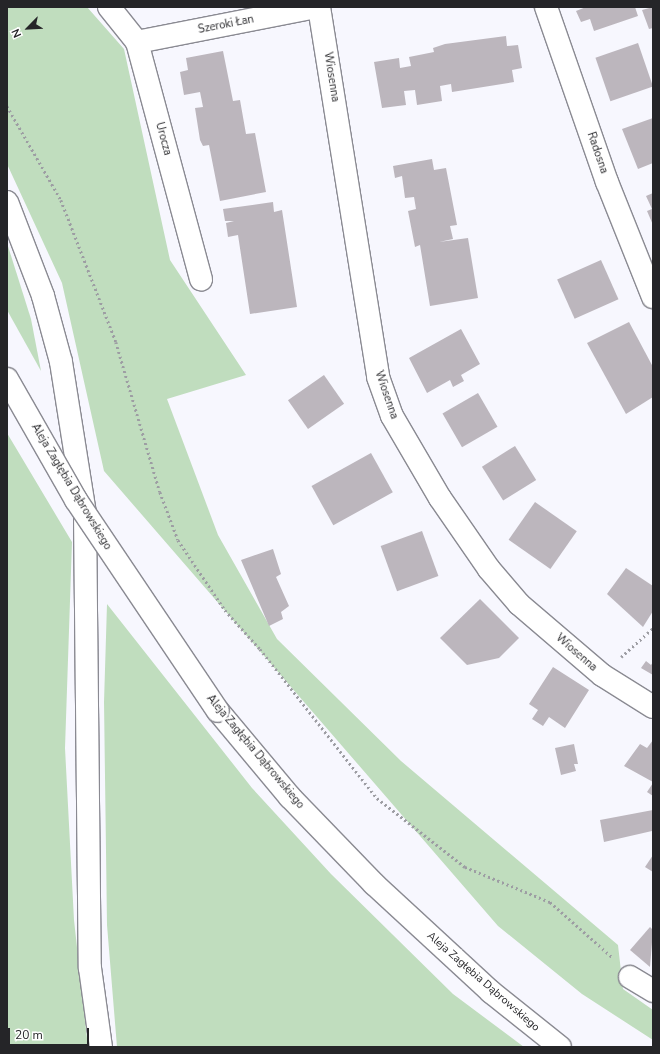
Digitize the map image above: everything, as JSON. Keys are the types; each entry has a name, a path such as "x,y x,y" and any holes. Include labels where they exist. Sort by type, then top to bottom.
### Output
{"main road":[{"name":"Urocza","path":"109,7 137,42 201,280"},
{"name":"Szeroki Łan","path":"137,42 316,7"},
{"name":"Wiosenna","path":"319,7 378,378 392,416 440,498 489,569 519,604 602,675 653,708"},
{"name":"Radosna","path":"546,7 607,182 653,297"},
{"path":"7,202 43,296 61,362 85,514 90,968 101,1047"},
{"name":"Aleja Zagłębia Dąbrowskiego","path":"7,379 76,500 218,711 290,797 374,884 491,992 560,1047"},
{"path":"630,976 653,991"}],"path":[{"path":"7,106 64,208 116,342 160,492 178,540 225,610 260,649 377,798 465,867 550,902 595,939 630,976"},
{"path":"602,675 653,628"}],"green space":[{"path":"7,7 87,7 124,49 170,260 246,375 167,399 218,535 277,639 401,761 618,945 623,989 653,1010 653,1040 582,994 498,926 104,471 62,283 7,164"},
{"path":"7,243 31,319 41,371 7,310"},
{"path":"7,433 72,542 65,748 74,920 88,1047 7,1047"},
{"path":"107,604 252,788 331,874 453,994 524,1047 117,1047 107,925 104,702"}],"building":[{"path":"586,7 635,7 638,16 594,31 590,19 581,22 576,11"},
{"path":"653,7 653,28 649,29 642,10"},
{"path":"506,36 507,46 518,45 522,68 512,70 514,82 452,92 451,84 440,86 442,101 417,105 415,90 404,91 406,105 382,108 374,62 399,58 400,68 411,66 409,57 434,52 433,48 445,44"},
{"path":"638,43 653,86 610,101 595,58"},
{"path":"223,51 233,101 240,100 246,134 255,133 266,192 220,201 209,145 203,146 200,140 195,108 203,107 200,92 184,95 180,72 188,70 186,58"},
{"path":"653,118 653,163 638,169 622,129"},
{"path":"432,159 434,170 446,168 457,225 450,226 453,239 439,242 468,238 478,298 430,306 420,245 415,247 408,211 416,209 414,197 405,198 402,176 395,178 393,166"},
{"path":"653,193 653,225 647,211 652,209 646,196"},
{"path":"273,202 274,212 282,210 297,307 250,314 238,235 228,237 226,223 234,221 225,221 223,209"},
{"path":"601,260 618,299 575,319 557,280"},
{"path":"629,322 653,367 653,397 626,414 587,343"},
{"path":"461,329 480,364 461,375 464,381 453,387 450,380 427,393 409,358"},
{"path":"324,375 344,404 308,429 288,400"},
{"path":"478,393 498,427 462,447 442,414"},
{"path":"515,446 536,480 503,501 482,467"},
{"path":"371,453 393,492 333,525 312,486"},
{"path":"535,502 577,531 550,569 509,540"},
{"path":"422,531 438,576 397,591 381,546"},
{"path":"273,549 281,574 276,577 289,606 281,612 283,619 269,626 241,560"},
{"path":"626,568 653,586 653,611 643,627 607,594"},
{"path":"480,599 519,638 499,658 467,665 440,638"},
{"path":"646,661 651,665 653,662 653,675 641,668"},
{"path":"553,667 589,690 565,728 549,717 543,726 532,719 538,710 529,704"},
{"path":"653,740 653,782 624,766 640,744 647,748"},
{"path":"574,744 578,764 574,764 576,771 561,775 555,748"},
{"path":"653,783 653,796 647,792"},
{"path":"653,810 652,831 604,842 600,820"},
{"path":"653,855 653,872 645,867"},
{"path":"650,927 653,930 650,967 630,950"}]}
